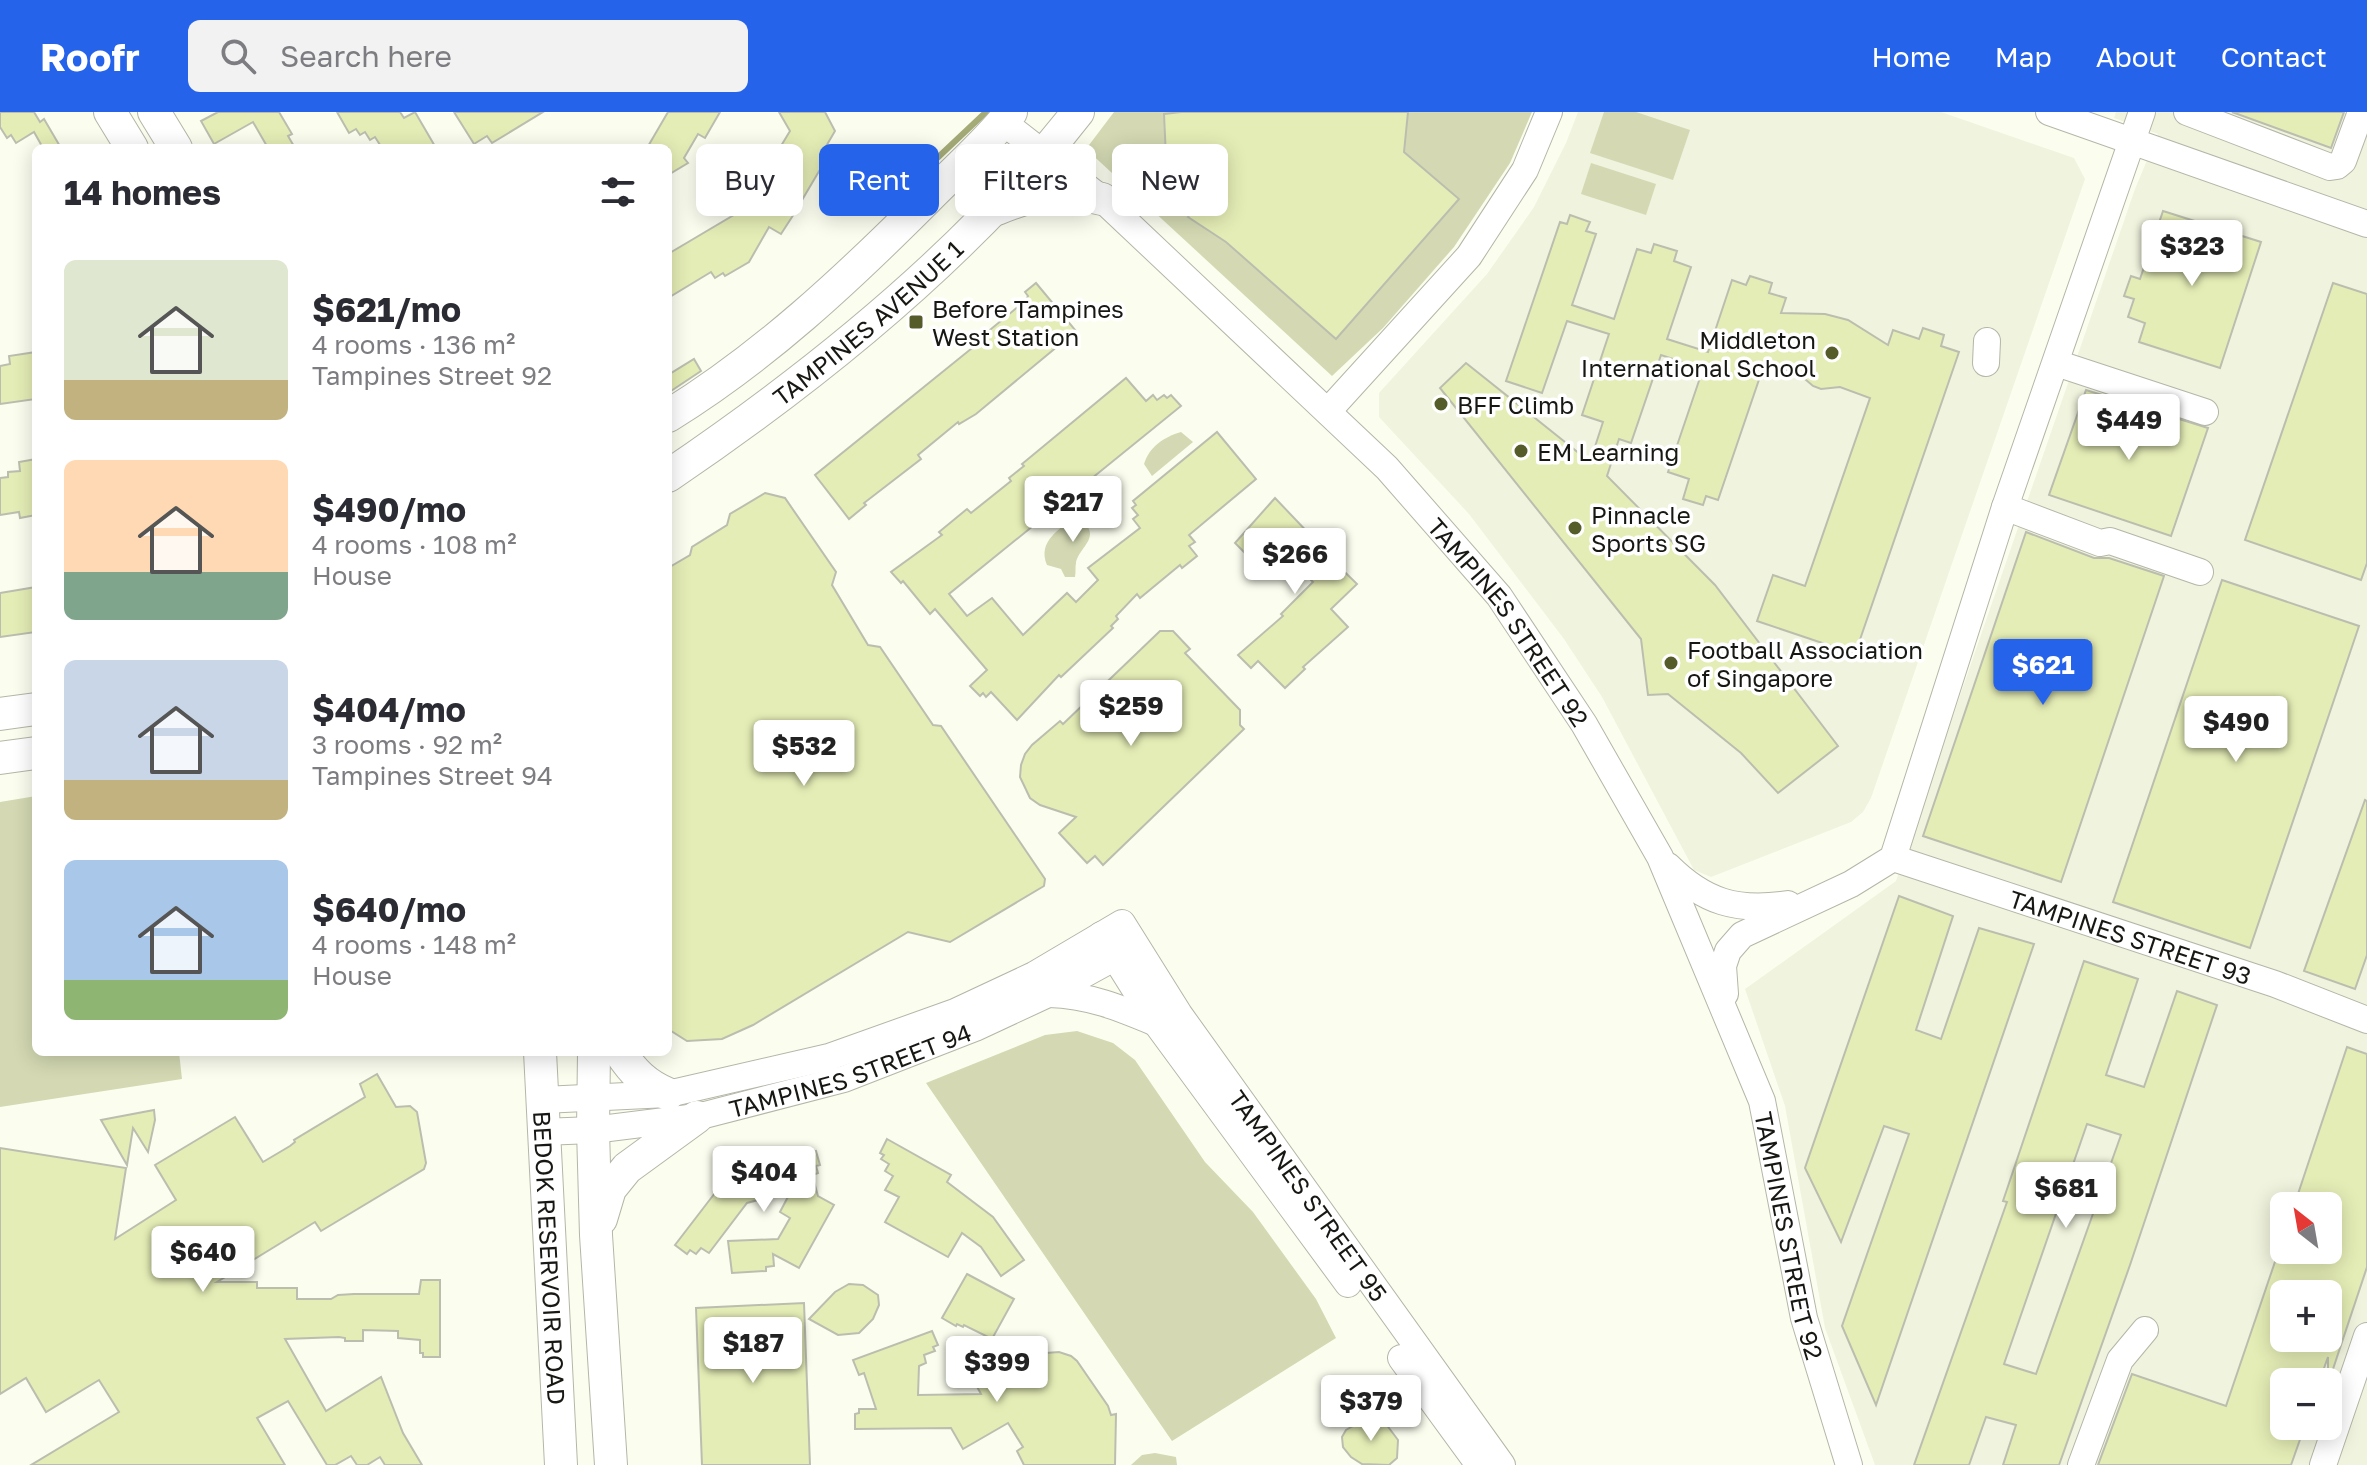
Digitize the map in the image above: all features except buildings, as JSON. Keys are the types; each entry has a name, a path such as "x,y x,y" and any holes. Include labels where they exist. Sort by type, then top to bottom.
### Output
{"main road":[{"path":"154,112 174,144"},
{"name":"TAMPINES AVENUE 1","path":"1053,144 1078,112"},
{"name":"TAMPINES AVENUE 1","path":"672,413 722,381 872,254 1007,117"},
{"path":"1096,198 1102,199"},
{"name":"TAMPINES AVENUE 1","path":"672,473 782,395 887,308 987,216"},
{"path":"0,714 32,710"},
{"path":"0,758 32,754"},
{"name":"BEDOK RESERVOIR ROAD","path":"540,1056 561,1465"},
{"name":"BEDOK RESERVOIR ROAD","path":"594,1056 596,1235 611,1465"},
{"path":"623,1056 649,1087 668,1094"},
{"path":"596,1235 610,1189 627,1168 697,1117"}],"street":[{"path":"1329,410 1469,256 1497,198 1525,170 1549,112"},
{"path":"2049,112 2367,224"},
{"path":"1893,858 2005,507 2142,112"},
{"path":"2187,112 2330,167 2343,161 2361,112"},
{"name":"TAMPINES STREET 92","path":"1007,117 1036,144"},
{"name":"TAMPINES STREET 92","path":"1096,194 1329,410 1397,478 1499,596 1584,724 1660,857 1762,1101 1804,1318 1849,1465"},
{"path":"2056,363 2205,412"},
{"path":"2005,507 2100,543 2110,541 2200,572"},
{"name":"TAMPINES STREET 92","path":"1660,857 1696,891 1743,908 1765,908 1812,900"},
{"name":"TAMPINES STREET 92","path":"1725,1010 1723,966 1728,951 1742,935 1851,884 1893,858"},
{"name":"TAMPINES STREET 93","path":"1893,858 2275,984 2367,1020"},
{"name":"TAMPINES STREET 95","path":"1112,929 1179,1014 1502,1465"},
{"name":"TAMPINES STREET 94","path":"542,1132 668,1094 829,1057 955,1012 1034,975 1112,929"},
{"name":"TAMPINES STREET 95","path":"1127,951 1156,1023 1479,1465"},
{"name":"TAMPINES STREET 94","path":"543,1100 594,1115 697,1117 844,1079 975,1028 1048,994 1127,951"},
{"path":"1048,994 1076,994 1108,1003 1156,1023"},
{"path":"2081,1465 2120,1360 2145,1330"},
{"path":"2323,1465 2358,1394 2367,1336"}],"shaded area":[{"path":"1578,112 1941,112 2074,158 2085,179 1871,798 1863,812 1851,822 1711,877 1694,870 1602,697 1564,639 1469,514 1379,417 1379,393 1487,274 1534,207"},
{"path":"2116,112 2367,112 2367,1465 1875,1465 1825,1328 1785,1106 1745,989 1896,881 2135,189 2158,134 2114,118"}],"green space":[{"path":"1114,112 1532,112 1510,163 1454,247 1383,328 1332,376 1159,216 1228,216 1228,144 1112,144 1112,173 1096,158 1096,144 1090,144"},
{"path":"1604,112 1636,112 1690,130 1673,180 1590,153"},
{"path":"1591,163 1656,184 1646,215 1581,194"},
{"path":"1181,432 1193,442 1152,476 1144,464 1153,448"},
{"path":"1076,516 1085,523 1090,535 1078,557 1075,577 1065,577 1061,569 1047,565 1045,549 1052,536"},
{"path":"32,797 32,1056 179,1056 182,1079 0,1107 0,802"},
{"path":"1077,1031 1113,1043 1135,1060 1205,1162 1253,1212 1316,1299 1336,1338 1172,1441 926,1083 1045,1035"},
{"path":"1155,1453 1176,1457 1177,1465 1131,1465 1142,1455"}],"waterway":[{"path":"939,156 986,112"}],"place":[{"name":"Before Tampines West Station","path":"916,322"},
{"name":"Middleton International School","path":"1832,353"},
{"name":"BFF Climb","path":"1441,404"},
{"name":"EM Learning","path":"1521,451"},
{"name":"Pinnacle Sports SG","path":"1575,528"},
{"name":"Football Association of Singapore","path":"1671,663"}]}
